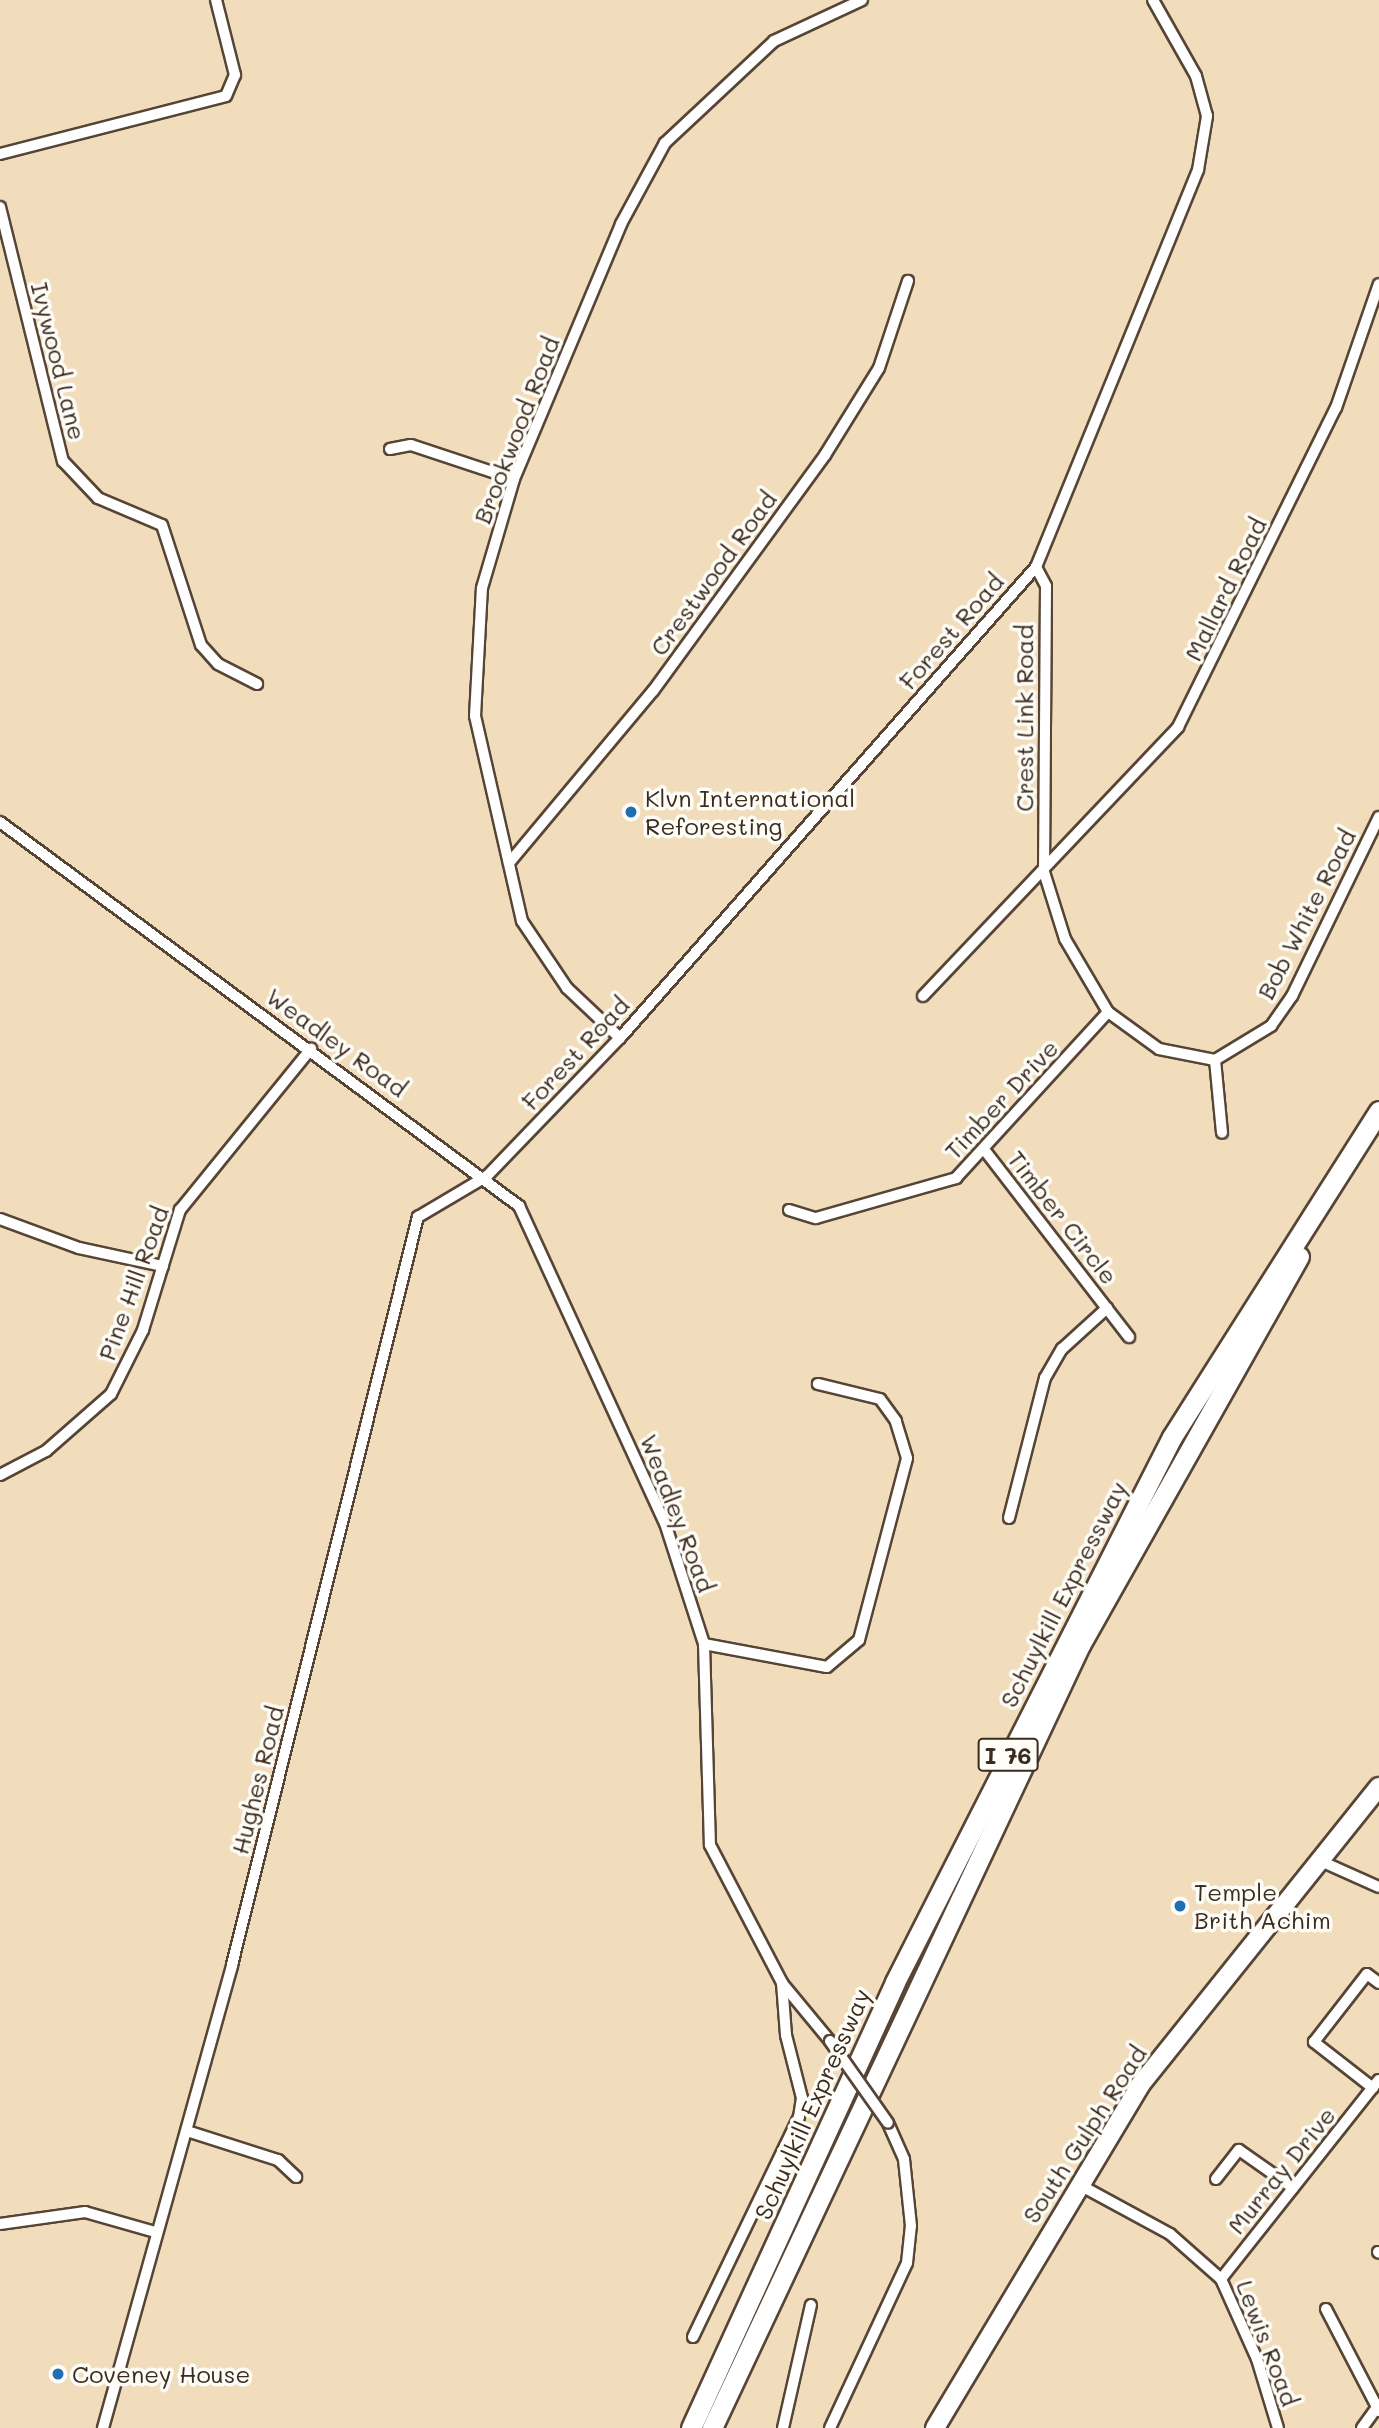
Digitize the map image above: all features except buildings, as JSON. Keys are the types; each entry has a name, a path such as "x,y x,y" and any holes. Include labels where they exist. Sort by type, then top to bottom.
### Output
{"highway":[{"name":"Schuylkill Expressway","path":"691,2428 895,1982 1172,1437 1379,1111"},
{"name":"Schuylkill Expressway","path":"712,2428 1080,1645 1280,1287 1379,1135"}],"main road":[{"name":"South Gulph Road","path":"935,2428 1076,2183 1140,2085 1323,1862 1379,1787"}],"street":[{"path":"0,154 219,101 234,75 216,0"},
{"name":"Brookwood Road","path":"620,1038 541,955 522,921 475,716 474,661 482,588 514,479 621,224 665,143 774,41 862,0"},
{"name":"Forest Road","path":"487,1176 620,1038 1036,567 1198,170 1207,116 1196,76 1153,0"},
{"name":"Ivywood Lane","path":"0,207 63,461 98,498 162,525 201,645 218,664 257,684"},
{"name":"Crestwood Road","path":"509,863 653,691 825,455 879,368 908,281"},
{"name":"Mallard Road","path":"923,996 1044,872 1178,727 1196,698 1336,408 1376,306 1379,284"},
{"path":"390,449 411,444 514,479"},
{"name":"Crest Link Road","path":"1036,567 1046,586 1044,872"},
{"name":"Bob White Road","path":"1215,1060 1271,1026 1292,996 1379,817"},
{"name":"Weadley Road","path":"0,822 487,1176 519,1206 544,1251 666,1523 704,1644 710,1846 782,1983 830,2042 888,2123 904,2159 911,2226 907,2263 830,2428"},
{"path":"1044,872 1065,939 1108,1012 1159,1049 1215,1060 1222,1133"},
{"name":"Timber Drive","path":"789,1210 816,1218 925,1192 956,1178 986,1152 1108,1012"},
{"name":"Pine Hill Road","path":"0,1475 46,1451 111,1394 143,1330 163,1266 193,1189 311,1049"},
{"name":"Timber Circle","path":"986,1152 1129,1337"},
{"name":"Hughes Road","path":"103,2428 155,2232 187,2131 412,1234 429,1207 487,1176"},
{"path":"0,1219 79,1248 163,1266"},
{"name":"Timber Circle","path":"1009,1518 1045,1378 1062,1349 1107,1308"},
{"path":"704,1644 827,1667 859,1640 907,1458 896,1421 880,1399 818,1384"},
{"path":"1323,1862 1379,1887"},
{"name":"Murray Drive","path":"1221,2279 1376,2084 1314,2042 1367,1974 1379,1983"},
{"path":"693,2337 799,2117 802,2098 786,2035 782,1983"},
{"path":"187,2131 278,2160 296,2177"},
{"path":"1216,2179 1239,2150 1293,2188"},
{"name":"Lewis Road","path":"1076,2183 1170,2234 1221,2279 1257,2359 1278,2428"},
{"path":"0,2224 85,2212 155,2232"},
{"path":"783,2428 811,2305"},
{"path":"1326,2309 1378,2408 1363,2428"}],"place":[{"name":"Klvn International Reforesting","path":"631,812"},
{"name":"Temple Brith Achim","path":"1180,1906"},
{"name":"Coveney House","path":"58,2374"}]}
